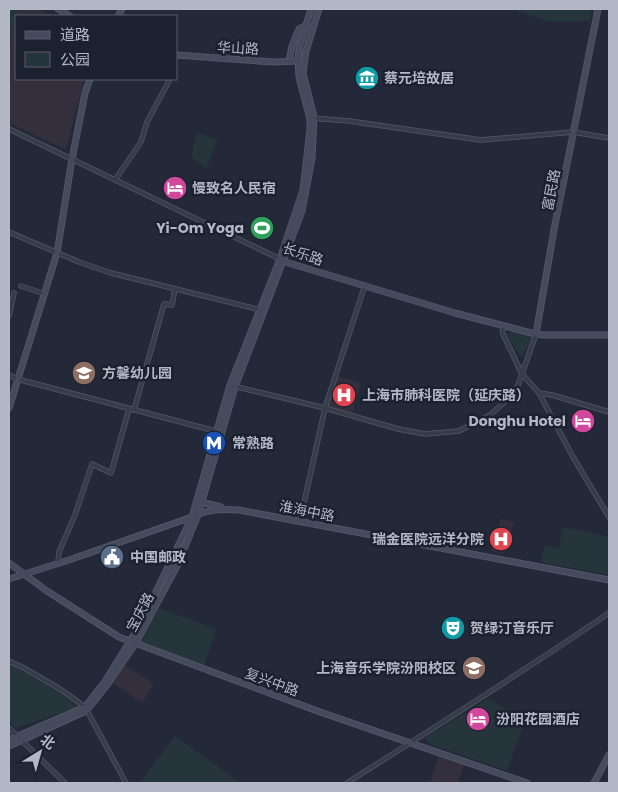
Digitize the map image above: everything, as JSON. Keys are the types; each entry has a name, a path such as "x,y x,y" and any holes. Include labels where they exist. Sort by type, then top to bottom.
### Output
{"main road":[{"path":"282,260 303,190 312,118 298,77 299,48 311,9"},
{"path":"198,515 233,386 302,210 312,158 312,118 304,79 305,60 319,9"},
{"name":"富民路","path":"536,334 573,132 598,9"},
{"path":"289,61 292,46 299,29 306,24"},
{"name":"华山路","path":"178,55 289,61 305,60"},
{"path":"298,61 295,65 296,78 310,135"},
{"path":"9,408 57,253 72,159 85,93 90,80"},
{"name":"长乐路","path":"282,260 536,334 609,335"},
{"path":"192,518 220,432"},
{"path":"202,502 229,509"},
{"name":"淮海中路","path":"9,578 58,564 192,518 207,510 229,509 609,580"},
{"name":"宝庆路","path":"85,709 132,642 176,566 198,515"},
{"name":"宝庆路","path":"132,642 192,518"},
{"name":"复兴中路","path":"9,563 23,575 119,637 409,743 527,783"},
{"path":"9,746 20,738 85,709"},
{"path":"9,740 20,738"},
{"path":"594,783 609,755"}],"street":[{"path":"115,180 141,142 147,122 169,80"},
{"path":"312,118 349,121 481,140 573,132 609,138"},
{"name":"长乐路","path":"9,129 282,260"},
{"path":"9,232 57,253 111,273 262,310"},
{"path":"300,522 326,408 365,285"},
{"path":"21,286 45,294"},
{"path":"134,410 164,304 172,305 175,289"},
{"path":"9,316 14,293"},
{"path":"502,325 503,334 522,374 540,393 573,457 609,517"},
{"name":"富民路","path":"233,386 326,408 398,429 425,434 459,432 480,422 501,406 517,388 536,334"},
{"path":"9,375 17,379 220,432"},
{"path":"540,393 609,412"},
{"path":"58,564 60,552 92,464 110,473 129,409"},
{"path":"347,783 535,664 609,613"},
{"path":"9,661 60,689 85,709 126,783"},
{"path":"9,728 65,783"}],"shaded area":[{"path":"9,9 39,9 48,15 15,15 15,80 84,80 66,150 9,123"},
{"name":"上海市肺科医院（延庆路）","path":"338,376 361,383 352,414 327,407"},
{"name":"瑞金医院远洋分院","path":"501,519 514,522 504,554 491,551"},
{"path":"125,665 154,684 142,703 113,683"},
{"path":"439,755 464,764 458,783 430,783"}],"green space":[{"path":"9,9 19,9 15,15 9,48"},
{"path":"517,9 591,9 590,21 546,21 516,11"},
{"path":"197,133 217,139 207,168 191,157"},
{"path":"511,331 529,338 530,341 523,356 520,356 507,335"},
{"path":"563,527 609,537 609,575 541,562 545,545 559,548"},
{"path":"159,608 216,629 204,666 139,642"},
{"path":"9,663 58,692 77,707 16,728 9,721"},
{"path":"488,699 511,711 523,725 507,771 430,744 426,739"},
{"path":"175,736 238,781 237,783 140,783"}],"place":[{"name":"蔡元培故居","path":"367,78"},
{"name":"慢致名人民宿","path":"175,188"},
{"name":"Yi-Om Yoga","path":"262,228"},
{"name":"方馨幼儿园","path":"84,373"},
{"name":"上海市肺科医院（延庆路）","path":"344,395"},
{"name":"Donghu Hotel","path":"583,421"},
{"name":"常熟路","path":"214,443"},
{"name":"瑞金医院远洋分院","path":"501,539"},
{"name":"中国邮政","path":"112,557"},
{"name":"贺绿汀音乐厅","path":"453,628"},
{"name":"上海音乐学院汾阳校区","path":"474,668"},
{"name":"汾阳花园酒店","path":"478,719"}]}
